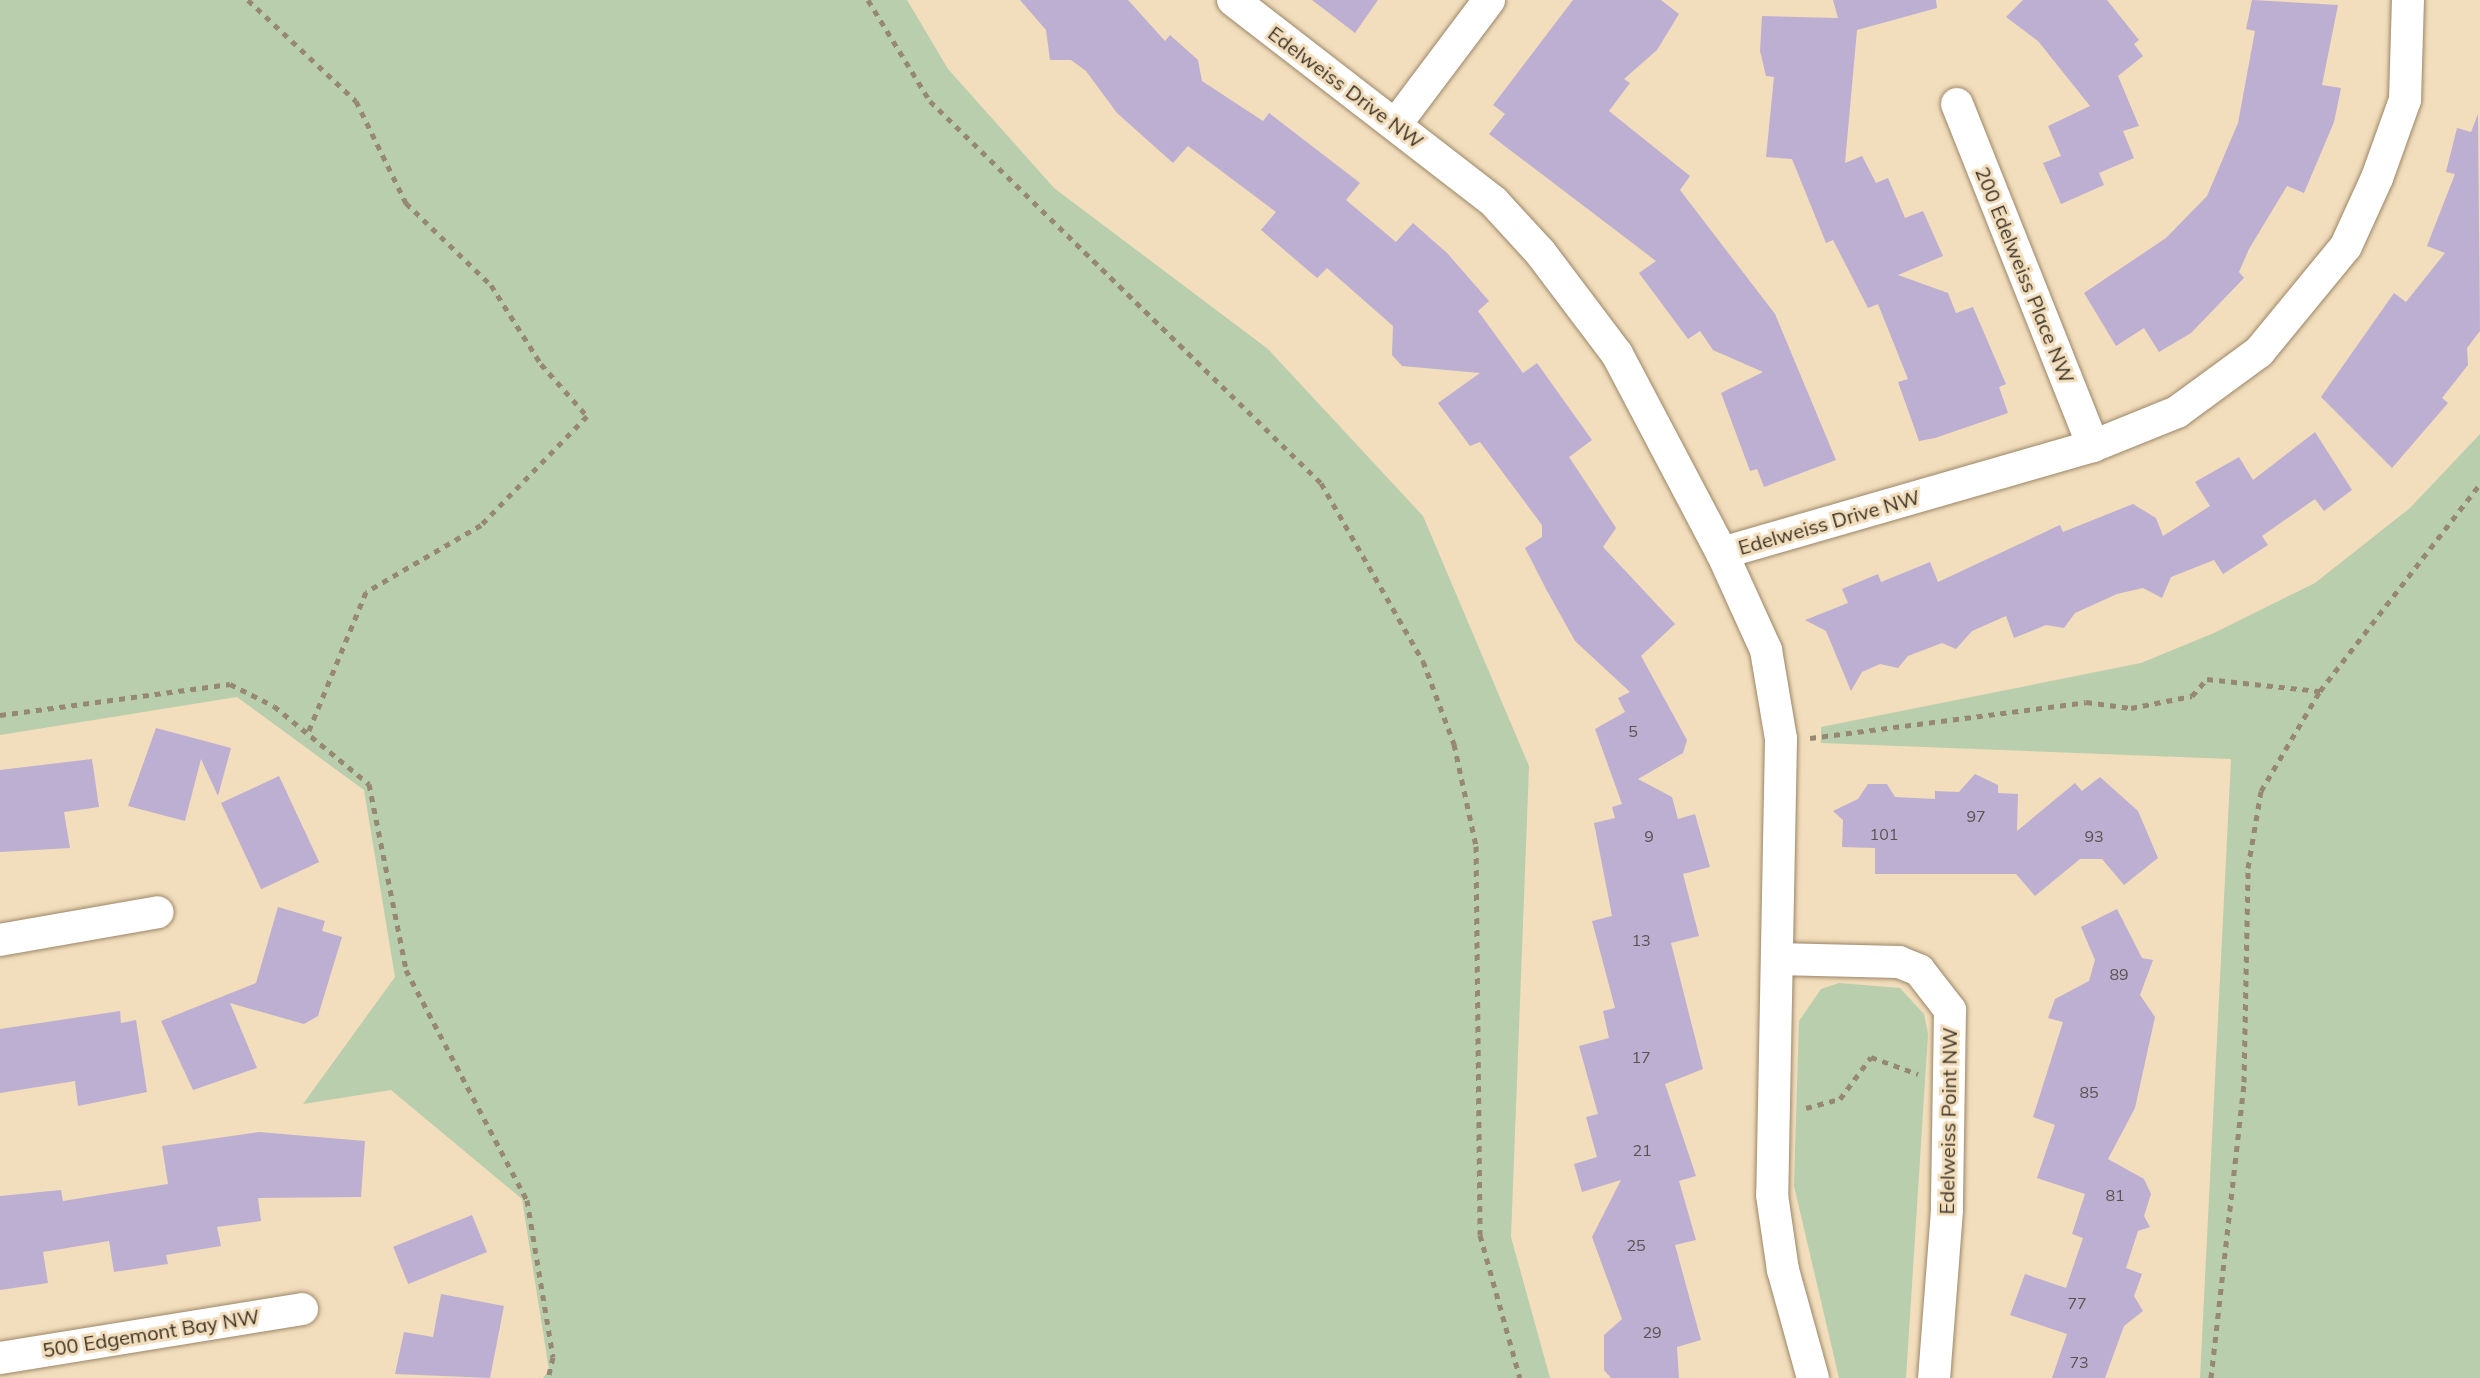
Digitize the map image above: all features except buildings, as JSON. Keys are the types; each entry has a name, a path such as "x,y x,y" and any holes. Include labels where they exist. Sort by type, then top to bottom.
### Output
{"street":[{"name":"Edelweiss Drive NW","path":"1233,0 1494,202 1580,302 1646,404 1722,553 2093,446 2214,388 2310,298 2346,246 2405,100 2408,0"},
{"path":"1396,124 1489,0"},
{"name":"200 Edelweiss Place NW","path":"1957,104 2093,446"},
{"path":"1722,553 1766,650 1781,739 1777,959 1770,1113 1783,1270 1813,1378"},
{"path":"0,940 158,912"},
{"name":"Edelweiss Point NW","path":"1777,959 1875,959 1919,970 1950,1010 1952,1087 1934,1378"},
{"name":"500 Edgemont Bay NW","path":"0,1358 302,1309"}],"path":[{"path":"248,0 356,101 406,203 491,285 541,364 587,416 481,525 366,592 308,733"},
{"path":"868,0 930,101 1321,483 1423,661 1454,744 1476,846 1480,1235 1520,1378"},
{"path":"2211,1378 2244,1082 2248,868 2261,791 2320,691 2480,484"},
{"path":"1781,739 2086,702 2131,708 2192,696 2207,679 2320,691"},
{"path":"0,715 230,684 308,733 376,797 406,970 517,1172 545,1302 548,1378"},
{"path":"1770,1113 1840,1099 1871,1057 1952,1087"}],"green space":[{"path":"0,0 907,0 948,69 1054,188 1268,349 1423,516 1529,766 1511,1237 1550,1378 543,1378 549,1370 522,1199 391,1090 303,1104 395,977 364,790 237,697 0,735"},
{"path":"2480,434 2480,1378 2200,1378 2231,759 1821,743 1821,727 2141,663 2214,633 2315,583 2410,508"},
{"path":"1839,983 1900,988 1924,1014 1928,1034 1906,1378 1839,1378 1794,1186 1799,1021 1821,989"}]}
